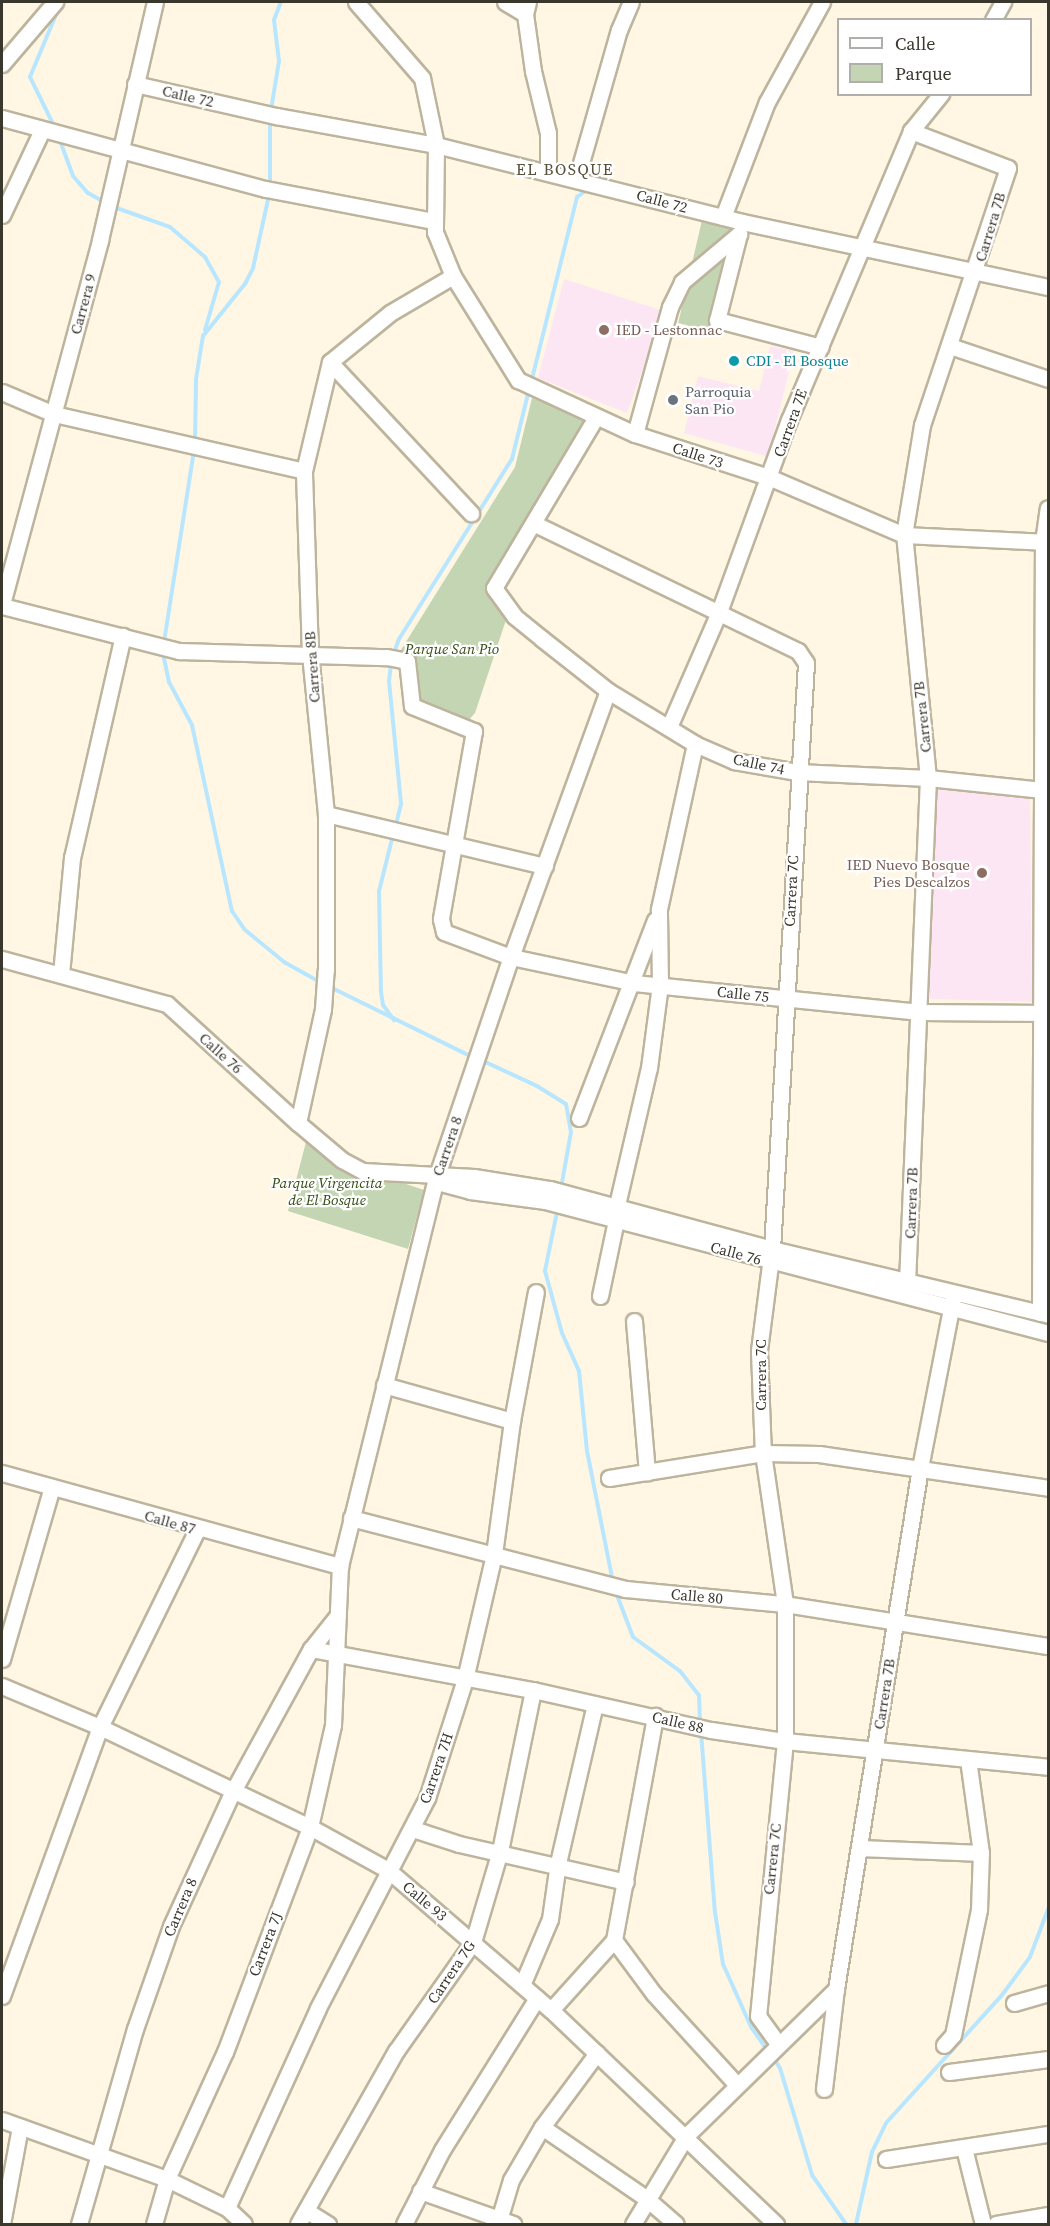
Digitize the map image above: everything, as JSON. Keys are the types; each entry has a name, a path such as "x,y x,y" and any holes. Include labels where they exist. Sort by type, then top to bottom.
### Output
{"street":[{"name":"Carrera 9","path":"2,605 109,203 155,2"},
{"path":"2,118 271,190 435,226 436,145 422,78 356,2"},
{"path":"505,2 526,8 532,71 548,133 548,170"},
{"path":"577,177 619,30 631,2"},
{"path":"723,217 767,102 822,2"},
{"path":"994,18 1003,2"},
{"path":"2,64 50,5"},
{"name":"Calle 72","path":"135,84 270,114 436,145 548,170 723,217 740,228 865,246 1048,287"},
{"name":"Carrera 7E","path":"669,727 719,612 771,478 789,420 865,246 911,131 939,96"},
{"name":"Carrera 7B","path":"908,1283 928,777 904,535 922,425 976,271 1008,168 911,131"},
{"path":"2,215 51,132"},
{"name":"Calle 73","path":"435,226 453,276 484,331 518,380 529,386 635,434 771,478 904,535 1046,542"},
{"path":"740,228 717,320 821,347"},
{"path":"635,434 670,307 682,282 740,228"},
{"path":"453,276 390,313 330,362 471,513"},
{"path":"950,346 1048,379"},
{"name":"Carrera 8B","path":"298,1123 323,1009 326,970 326,814 310,654 304,471 330,362"},
{"path":"2,392 54,414 194,448 304,471"},
{"path":"596,417 535,524 719,612"},
{"path":"1044,1314 1044,798 1048,508"},
{"name":"Calle 74","path":"535,524 494,591 514,616 608,691 695,744 735,761 797,772 928,777 1044,798"},
{"path":"2,605 179,651 310,654 397,661 412,706 474,731 454,845"},
{"name":"Carrera 7C","path":"719,612 798,651 806,663 797,772 771,1256 759,1351 763,1453 785,1604 785,1741 758,2016 775,2049"},
{"path":"61,974 72,858 123,636"},
{"name":"Carrera 8","path":"336,1653 340,1566 431,1178 473,1071 511,957 608,691"},
{"path":"579,1118 634,983 659,909 695,744"},
{"path":"326,814 545,866"},
{"name":"Calle 75","path":"454,845 441,919 444,932 511,957 634,983 785,999 918,1012 1044,1013"},
{"path":"600,1296 649,1068 660,985 659,909"},
{"name":"Calle 76","path":"2,959 167,1004 298,1123 342,1160 363,1171 431,1178 470,1191 548,1195 771,1256 953,1300 1044,1314"},
{"name":"Calle 76","path":"771,1256 908,1283 1048,1333"},
{"name":"Carrera 7H","path":"227,2208 318,2008 427,1798 465,1679 494,1554 512,1421 536,1292"},
{"name":"Carrera 7B","path":"824,2090 836,1989 861,1848 895,1620 920,1468 953,1300"},
{"path":"634,1321 647,1472"},
{"path":"384,1385 512,1421"},
{"path":"609,1478 763,1453 819,1455 1048,1488"},
{"name":"Calle 87","path":"2,1473 197,1530 340,1566"},
{"path":"2,1659 51,1487"},
{"name":"Calle 80","path":"351,1518 625,1589 785,1604 1048,1646"},
{"path":"2,1996 100,1727 197,1530"},
{"name":"Carrera 8","path":"79,2224 135,2029 171,1926 231,1792 311,1649 338,1615"},
{"name":"Calle 88","path":"311,1649 533,1690 711,1730 785,1741 1048,1767"},
{"name":"Carrera 7J","path":"154,2224 167,2179 225,2052 310,1827 333,1725 336,1653"},
{"name":"Calle 93","path":"2,1686 100,1727 231,1792 310,1827 388,1870 551,2010 776,2224"},
{"name":"Carrera 7G","path":"298,2224 396,2051 473,1942 500,1851 533,1690"},
{"path":"522,1985 550,1919 558,1863 595,1704"},
{"path":"551,2010 614,1940 655,1716"},
{"path":"944,2045 953,2035 979,1909 981,1853 968,1759"},
{"path":"412,1829 558,1863 626,1882"},
{"path":"861,1848 981,1853"},
{"path":"614,1940 654,1994 737,2085"},
{"path":"633,2224 686,2136 836,1989"},
{"path":"1014,2003 1048,1993"},
{"path":"404,2224 420,2190 537,1998"},
{"path":"420,2190 506,2222 511,2180 542,2127 597,2053"},
{"path":"949,2072 1048,2059"},
{"path":"2,2120 167,2179 227,2208 244,2224"},
{"path":"2,2224 20,2127"},
{"path":"542,2127 647,2199 676,2224"},
{"path":"886,2159 1048,2134"},
{"path":"964,2148 983,2224"},
{"path":"307,2211 328,2224"},
{"path":"996,2224 1024,2222 1048,2215"}],"shaded area":[{"name":"IED - Lestonnac","path":"564,279 664,311 627,413 538,378"},
{"path":"770,346 794,351 768,457 684,433 698,376 759,391"},
{"name":"IED Nuevo Bosque Pies Descalzos","path":"936,783 1030,797 1032,1002 928,999"}],"green space":[{"path":"702,220 737,228 713,331 678,323"},
{"name":"Parque San Pio","path":"532,398 587,421 532,523 486,590 507,617 475,713 468,721 418,703 399,653 515,467"},
{"name":"Parque Virgencita de El Bosque","path":"306,1142 340,1162 424,1190 408,1249 288,1211"}],"waterway":[{"path":"271,110 279,61 274,20 281,2"},
{"path":"55,128 30,77 60,5"},
{"path":"270,117 270,184"},
{"path":"59,138 73,176 88,193 104,202"},
{"path":"531,383 577,197 588,189"},
{"path":"195,444 196,379 203,336 245,284 253,268 269,195"},
{"path":"111,206 170,227 205,257 219,282 205,330"},
{"path":"393,656 399,639 512,459 529,390"},
{"path":"164,642 194,451"},
{"path":"162,649 169,682 192,725 232,911 244,929 284,962 320,982"},
{"path":"391,663 389,681 401,804 395,828"},
{"path":"393,835 379,891 381,992 383,1005 394,1020"},
{"path":"330,987 474,1058"},
{"path":"481,1060 537,1086 566,1104 571,1132 561,1188"},
{"path":"558,1207 545,1271 562,1333 579,1371 587,1451 613,1582"},
{"path":"615,1590 633,1637 680,1671 699,1695 700,1725"},
{"path":"701,1732 715,1912 723,1964 751,2027 768,2051"},
{"path":"856,2224 872,2152 886,2123 1002,1995 1030,1957 1048,1909"},
{"path":"773,2057 780,2068 812,2175 846,2224"}],"place":[{"name":"IED - Lestonnac","path":"604,330"},
{"name":"CDI - El Bosque","path":"734,361"},
{"name":"Parroquia San Pio","path":"673,400"},
{"name":"IED Nuevo Bosque Pies Descalzos","path":"982,873"}],"district":[{"name":"EL BOSQUE","path":"565,169"}]}
